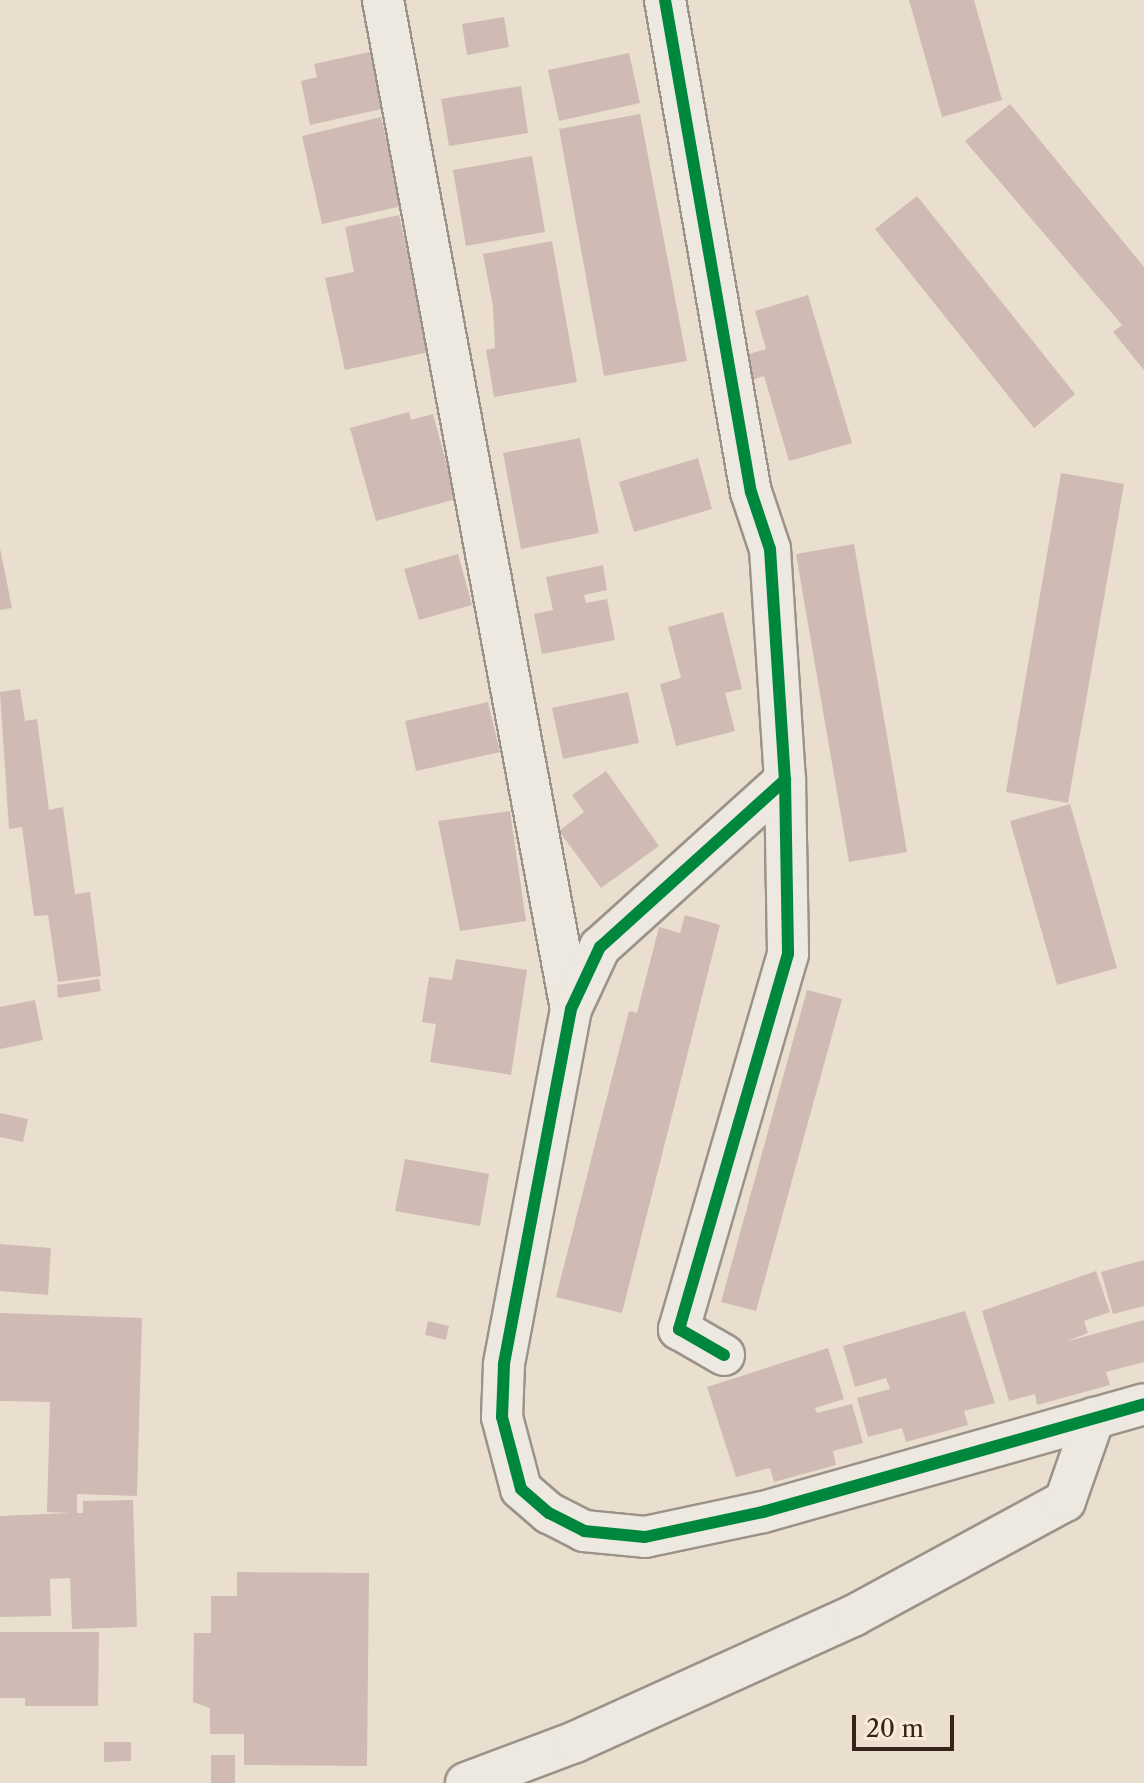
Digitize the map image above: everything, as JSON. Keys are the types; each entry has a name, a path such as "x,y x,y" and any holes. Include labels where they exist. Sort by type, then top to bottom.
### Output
{"street":[{"path":"383,0 571,1009"},
{"path":"665,0 751,492 770,549 785,780 788,954 679,1329 724,1355"},
{"path":"785,780 600,947 571,1009 546,1166 504,1365 507,1447 513,1473 532,1502 584,1531 645,1537 763,1512 1144,1404"},
{"path":"466,1783 575,1742 853,1616 1065,1501 1094,1418"}],"building":[{"path":"909,0 974,0 1002,100 942,117"},
{"path":"504,17 509,47 467,55 462,24"},
{"path":"374,51 386,108 310,125 301,81 317,77 314,64"},
{"path":"629,53 640,103 559,121 548,70"},
{"path":"521,86 528,133 449,146 441,99"},
{"path":"1010,104 1144,267 1144,370 1113,332 1122,325 965,141"},
{"path":"640,114 687,361 604,376 559,129"},
{"path":"381,117 402,206 322,224 302,136"},
{"path":"532,156 545,232 466,246 453,170"},
{"path":"917,196 1075,394 1034,428 875,229"},
{"path":"399,215 429,352 345,370 325,278 354,272 345,227"},
{"path":"552,241 577,382 494,397 486,350 495,348 493,306 483,254"},
{"path":"808,295 852,443 789,461 764,376 749,381 742,356 766,349 755,311"},
{"path":"409,412 411,420 433,414 456,499 376,521 350,428"},
{"path":"580,438 599,533 521,549 503,453"},
{"path":"698,458 712,509 634,532 619,482"},
{"path":"1061,473 1124,484 1068,803 1006,792"},
{"path":"854,544 907,852 849,862 796,554"},
{"path":"0,548 12,608 0,610"},
{"path":"458,554 472,605 419,620 404,569"},
{"path":"603,565 607,590 584,595 586,603 607,599 615,640 542,654 534,614 553,610 546,577"},
{"path":"723,612 742,689 725,693 735,731 676,746 660,684 681,678 668,627"},
{"path":"20,689 25,721 37,719 49,810 63,807 75,894 90,892 101,976 58,982 48,915 34,916 22,827 9,829 0,692"},
{"path":"628,692 639,743 563,759 552,708"},
{"path":"488,702 500,752 416,771 405,721"},
{"path":"606,771 659,846 601,888 559,831 584,812 572,795"},
{"path":"1070,804 1117,968 1057,985 1010,821"},
{"path":"510,811 526,921 460,931 438,821"},
{"path":"685,915 720,925 622,1313 556,1297 629,1011 637,1013 659,927 680,933"},
{"path":"456,959 527,970 511,1075 430,1062 436,1024 422,1022 429,977 452,980"},
{"path":"99,979 101,991 58,998 57,985"},
{"path":"807,990 842,999 756,1311 721,1302"},
{"path":"35,1000 43,1040 0,1049 0,1007"},
{"path":"0,1113 28,1119 23,1142 0,1137"},
{"path":"405,1159 489,1174 480,1226 395,1211"},
{"path":"0,1244 51,1248 48,1295 0,1291"},
{"path":"1144,1260 1144,1306 1113,1314 1101,1272"},
{"path":"1096,1271 1110,1312 1084,1321 1088,1333 1065,1342 1144,1320 1144,1362 1106,1372 1110,1385 1037,1405 1035,1394 1009,1401 982,1311"},
{"path":"965,1311 995,1403 964,1411 968,1425 906,1442 902,1428 868,1437 857,1398 890,1389 886,1378 855,1387 843,1346"},
{"path":"0,1313 142,1318 137,1496 77,1494 77,1513 83,1513 83,1501 133,1500 137,1627 72,1629 70,1578 50,1579 51,1616 0,1617 0,1516 71,1513 47,1512 50,1402 0,1401"},
{"path":"428,1321 449,1326 446,1340 425,1335"},
{"path":"828,1348 844,1399 815,1408 817,1413 852,1404 863,1443 833,1451 836,1465 774,1482 770,1468 736,1477 707,1387"},
{"path":"237,1572 369,1573 367,1766 244,1765 244,1734 210,1734 210,1708 193,1702 194,1633 211,1633 211,1596 237,1596"},
{"path":"0,1632 99,1632 98,1706 25,1706 25,1698 0,1698"},
{"path":"104,1742 131,1742 131,1761 104,1762"},
{"path":"211,1755 235,1755 235,1783 211,1783"}],"cycle path":[{"path":"665,0 751,492 770,549 785,780 788,954 679,1329 724,1355"},
{"path":"785,780 600,947 571,1009 504,1365 502,1417 521,1489 549,1513 584,1531 645,1537 763,1512 1144,1404"}]}
